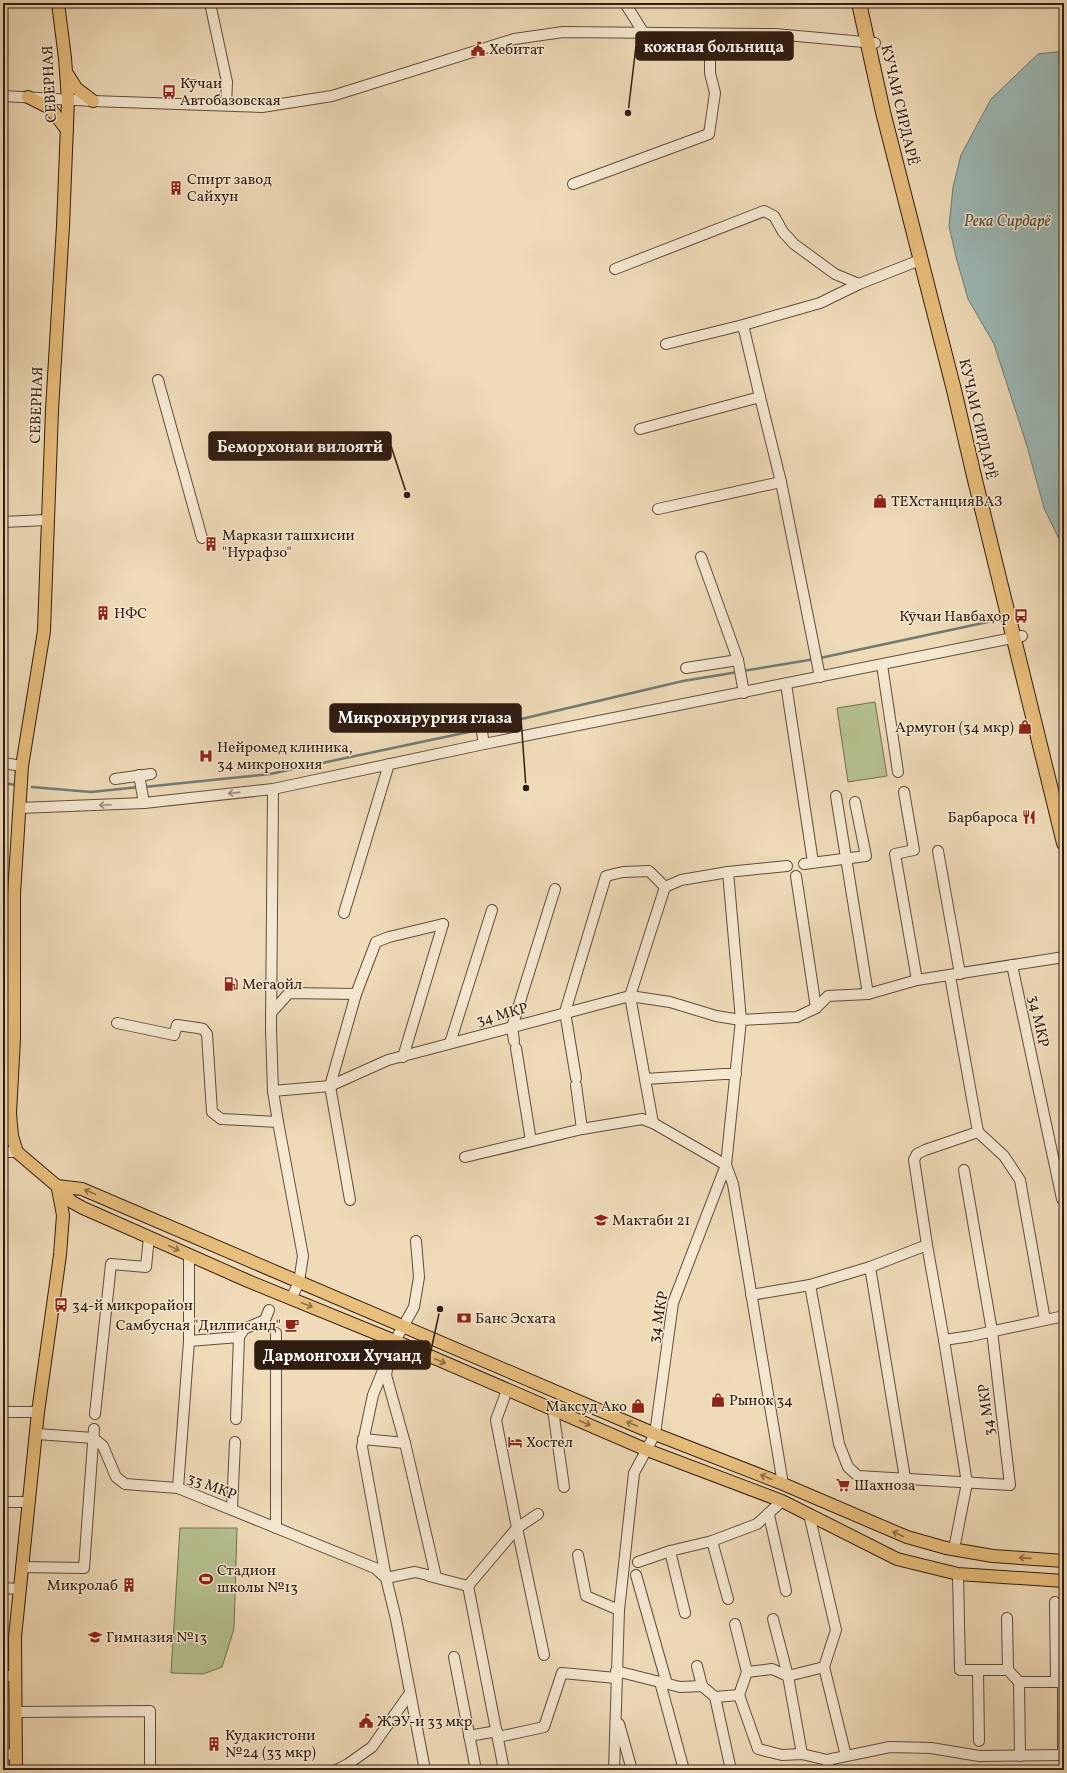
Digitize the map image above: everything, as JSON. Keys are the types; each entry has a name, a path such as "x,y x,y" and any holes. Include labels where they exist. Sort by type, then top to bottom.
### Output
{"highway":[{"name":"КУЧАИ СИРДАРЁ","path":"859,3 871,43 924,258 982,480 1018,637"},
{"path":"866,3 871,43"},
{"path":"1018,637 1064,810"},
{"path":"1018,637 1064,843"}],"main road":[{"name":"СЕВЕРНАЯ","path":"17,1152 12,1136 10,1113 14,1039 14,894 22,766 44,631 47,520 67,130 68,100 58,3"},
{"path":"66,73 76,88 93,101"},
{"path":"28,97 50,108 59,117 67,130"},
{"path":"17,1152 57,1186 72,1202 83,1208 291,1299 395,1341 647,1450 782,1501 897,1559 958,1574 1064,1581"},
{"path":"57,1186 82,1189 655,1434 783,1484 907,1538 954,1550 993,1556 1064,1561"},
{"path":"16,1770 16,1712 9,1676 15,1637 21,1567 37,1434 38,1412 60,1255 63,1215 57,1186"},
{"path":"113,1221 121,1206"},
{"path":"63,1215 75,1207 83,1208"}],"street":[{"path":"210,3 227,82 226,105"},
{"path":"625,3 643,32"},
{"path":"3,96 68,100 262,107 332,96 514,39 563,32 775,34 871,43"},
{"path":"573,184 710,134 715,94 710,72 710,34"},
{"path":"615,269 764,211 774,216 783,232 794,244 835,274 859,284"},
{"path":"666,344 743,325 820,303 859,284 924,258"},
{"path":"743,325 781,482 820,677"},
{"path":"158,380 202,538"},
{"path":"640,430 760,397"},
{"path":"658,509 781,482"},
{"path":"3,522 47,520"},
{"path":"701,556 738,660 744,693"},
{"path":"20,808 144,803 273,789 484,744 1018,637"},
{"path":"686,668 738,660"},
{"path":"882,665 898,772"},
{"path":"786,684 811,848 808,863 866,856 855,802"},
{"path":"480,720 484,744"},
{"path":"3,763 22,766"},
{"path":"344,913 389,764"},
{"path":"141,783 151,774"},
{"path":"115,779 141,783"},
{"path":"141,783 144,803"},
{"path":"273,789 271,1013 273,1091 303,1256 299,1282 291,1299"},
{"path":"904,792 914,850 896,854 917,980"},
{"path":"836,796 868,994"},
{"path":"938,851 978,1132 1004,1156 1020,1180 1045,1320"},
{"path":"653,1123 630,996 665,887 681,880 728,872 787,866"},
{"path":"582,1129 566,1012 606,876 623,872 649,871 665,887"},
{"name":"34 МКР","path":"616,1674 619,1610 634,1473 655,1434 673,1303 726,1165 741,1020 728,872"},
{"path":"796,876 816,1008"},
{"path":"531,1141 512,1027 555,889"},
{"path":"450,1043 492,910"},
{"path":"350,1200 330,1086 356,994 376,942 389,937 443,924 403,1057"},
{"path":"630,996 670,1002 716,1016 741,1020 797,1017 816,1008 828,996 868,994 917,980 1064,957"},
{"name":"34 МКР","path":"1012,965 1062,1199 1064,1200"},
{"path":"271,1013 289,993 356,994"},
{"name":"34 МКР","path":"273,1091 330,1086 388,1060 630,996"},
{"path":"117,1023 174,1035 177,1025 203,1029 208,1034 212,1112 221,1119 278,1122"},
{"path":"645,1079 736,1074"},
{"path":"465,1157 582,1129 642,1119 653,1123 726,1165"},
{"path":"954,1550 967,1483 914,1160 918,1154 925,1150 978,1132"},
{"path":"3,1152 17,1152"},
{"name":"34 МКР","path":"726,1165 733,1184 783,1484"},
{"name":"34 МКР","path":"964,1170 992,1331 1010,1485 967,1483"},
{"path":"95,1414 111,1264 146,1267 149,1237"},
{"path":"416,1241 419,1277 414,1306 405,1326 395,1341 389,1359 373,1395 362,1447 386,1578 425,1770"},
{"path":"751,1295 810,1286 870,1267 927,1246"},
{"path":"178,1488 189,1341 190,1255"},
{"path":"870,1267 905,1478"},
{"path":"810,1286 839,1444 848,1466 858,1476 967,1483"},
{"path":"236,1419 239,1337 244,1329 264,1320 269,1310"},
{"path":"944,1340 971,1336 1064,1316"},
{"path":"276,1333 276,1528"},
{"path":"189,1341 239,1337"},
{"path":"389,1359 386,1375 405,1443 436,1577"},
{"path":"507,1390 496,1420 544,1655"},
{"path":"553,1410 564,1487"},
{"path":"3,1412 38,1412"},
{"path":"21,1567 84,1568 94,1433 37,1434"},
{"name":"33 МКР","path":"94,1433 103,1446 116,1476 125,1484 178,1488 375,1568 386,1578"},
{"path":"363,1439 405,1443"},
{"path":"232,1509 235,1442"},
{"path":"638,1562 670,1551 712,1542 757,1524 769,1515 782,1501"},
{"path":"3,1502 29,1502"},
{"path":"468,1586 517,1528 538,1514"},
{"path":"809,1514 836,1630 824,1667 846,1756"},
{"path":"769,1515 786,1591"},
{"path":"712,1542 728,1599"},
{"path":"670,1551 685,1614"},
{"path":"578,1555 586,1596 619,1610"},
{"path":"386,1578 415,1572 468,1586"},
{"path":"958,1574 960,1670 1008,1670"},
{"path":"636,1575 684,1770"},
{"path":"468,1586 504,1770"},
{"path":"3,1588 19,1589"},
{"path":"735,1624 747,1672 739,1695 758,1749 782,1755 802,1754 828,1765 846,1756 890,1747 930,1748 978,1756 1064,1755 1061,1682 1055,1602"},
{"path":"1008,1618 1008,1670 1019,1682 1020,1756"},
{"path":"773,1619 788,1676 802,1754"},
{"path":"454,1657 476,1770"},
{"path":"698,1666 702,1686 715,1697 731,1770"},
{"path":"747,1672 772,1669 788,1676 824,1667"},
{"path":"978,1670 979,1741"},
{"path":"469,1736 498,1734 544,1727 562,1673 616,1674 680,1687 702,1686"},
{"path":"614,1770 616,1674"},
{"path":"616,1674 619,1725 632,1770"},
{"path":"1019,1682 1061,1682"},
{"path":"336,1770 348,1767 372,1747 410,1693"},
{"path":"715,1697 739,1695"},
{"path":"16,1712 150,1711 150,1770"},
{"path":"3,1755 16,1754"}],"green space":[{"path":"875,702 887,776 848,782 837,708"},
{"name":"Стадион школы №13","path":"180,1528 237,1528 234,1629 222,1667 203,1674 171,1673"}],"water":[{"name":"Река Сирдарё","path":"1064,51 1064,549 1044,508 1027,446 994,344 968,299 949,226 953,187 961,155 991,99 1038,54"}],"waterway":[{"path":"820,658 997,620"},
{"path":"743,671 815,659"},
{"path":"483,728 683,681 738,672"},
{"path":"144,787 270,774 478,730"},
{"path":"3,783 16,785"},
{"path":"32,787 91,792 139,787"}],"place":[{"name":"Хебитат","path":"478,49"},
{"name":"Кӯчаи Автобазовская","path":"169,92"},
{"name":"кожная больница","path":"628,113"},
{"name":"Спирт завод Сайхун","path":"176,188"},
{"name":"Беморхонаи вилоятй","path":"407,495"},
{"name":"ТЕХстанцияВАЗ","path":"880,501"},
{"name":"Маркази ташхисии \"Нурафзо\"","path":"211,544"},
{"name":"НФС","path":"103,613"},
{"name":"Кӯчаи Навбаҳор","path":"1021,616"},
{"name":"Армугон (34 мкр)","path":"1025,727"},
{"name":"Нейромед клиника, 34 микронохия","path":"206,756"},
{"name":"Микрохирургия глаза","path":"526,788"},
{"name":"Барбароса","path":"1029,817"},
{"name":"Мегаойл","path":"231,984"},
{"name":"Мактаби 21","path":"601,1220"},
{"name":"34-й микрорайон","path":"61,1305"},
{"name":"Дармонгохи Хучанд","path":"440,1309"},
{"name":"Банс Эсхата","path":"464,1318"},
{"name":"Самбусная \"Дилписанд\"","path":"292,1325"},
{"name":"Рынок 34","path":"718,1400"},
{"name":"Максуд Ако","path":"638,1406"},
{"name":"Хостел","path":"515,1442"},
{"name":"Шахноза","path":"843,1485"},
{"name":"Стадион школы №13","path":"206,1579"},
{"name":"Микролаб","path":"129,1585"},
{"name":"Гимназия №13","path":"95,1637"},
{"name":"ЖЭУ-и 33 мкр","path":"366,1721"},
{"name":"Кудакистони №24 (33 мкр)","path":"214,1744"}]}
